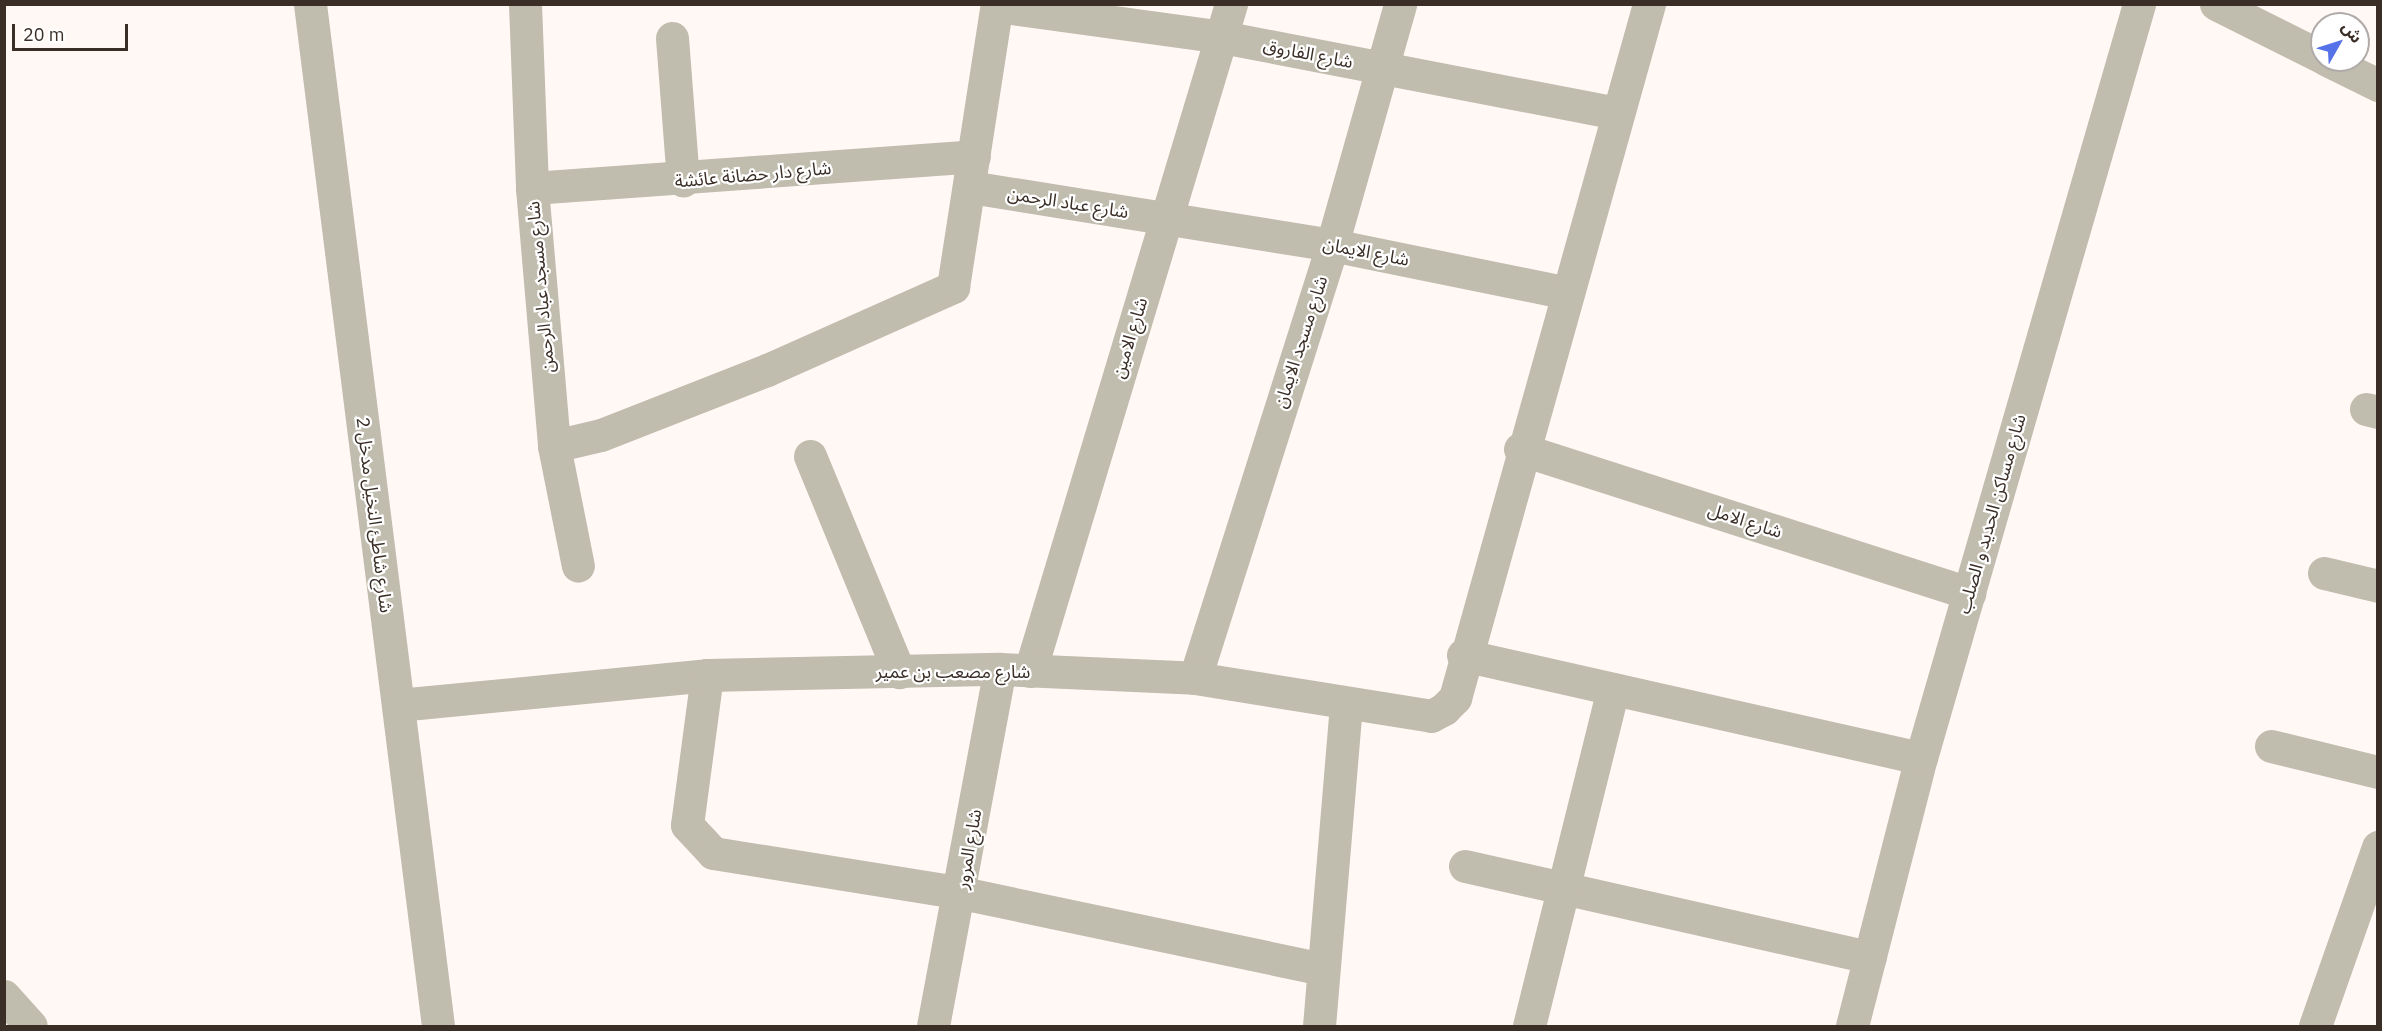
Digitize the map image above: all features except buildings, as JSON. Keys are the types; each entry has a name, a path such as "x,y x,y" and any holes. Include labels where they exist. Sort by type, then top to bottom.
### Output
{"street":[{"name":"شارع شاطئ النخيل مدخل 2","path":"310,4 438,1026"},
{"name":"شارع مسجد عباد الرحمن","path":"525,4 532,188 554,446 578,567"},
{"name":"شارع الامين","path":"1015,670 1166,218 1231,4"},
{"name":"شارع مسجد الايمان","path":"1195,678 1332,245 1400,4"},
{"name":"شارع مصعب بن عمير","path":"398,705 707,675 1015,670 1195,678 1431,716 1455,698 1463,655 1520,449 1649,4"},
{"name":"شارع مساكن الحديد و الصلب","path":"1852,1026 1921,758 2139,4"},
{"path":"2216,4 2310,51"},
{"name":"شارع الفاروق","path":"997,5 1222,37 1617,113"},
{"path":"554,446 646,418 945,293 957,279 997,5"},
{"path":"672,38 683,181"},
{"path":"2351,72 2378,85"},
{"name":"شارع دار حضانة عائشة","path":"532,188 972,172"},
{"name":"شارع عباد الرحمن","path":"972,172 1166,218"},
{"name":"شارع الايمان","path":"1166,218 1332,245 1564,292"},
{"name":"شارع الامل","path":"1520,449 1969,593"},
{"path":"810,456 899,672"},
{"path":"2325,573 2378,586"},
{"path":"1463,655 1921,758"},
{"name":"شارع المرور","path":"933,1026 1015,670"},
{"path":"707,675 687,825 698,841 713,854 962,893 1323,969"},
{"path":"1528,1026 1613,689"},
{"path":"1318,1026 1346,703"},
{"path":"2271,746 2378,772"},
{"path":"2315,1026 2378,847"},
{"path":"1465,866 1870,957"},
{"path":"4,996 31,1026"}]}
